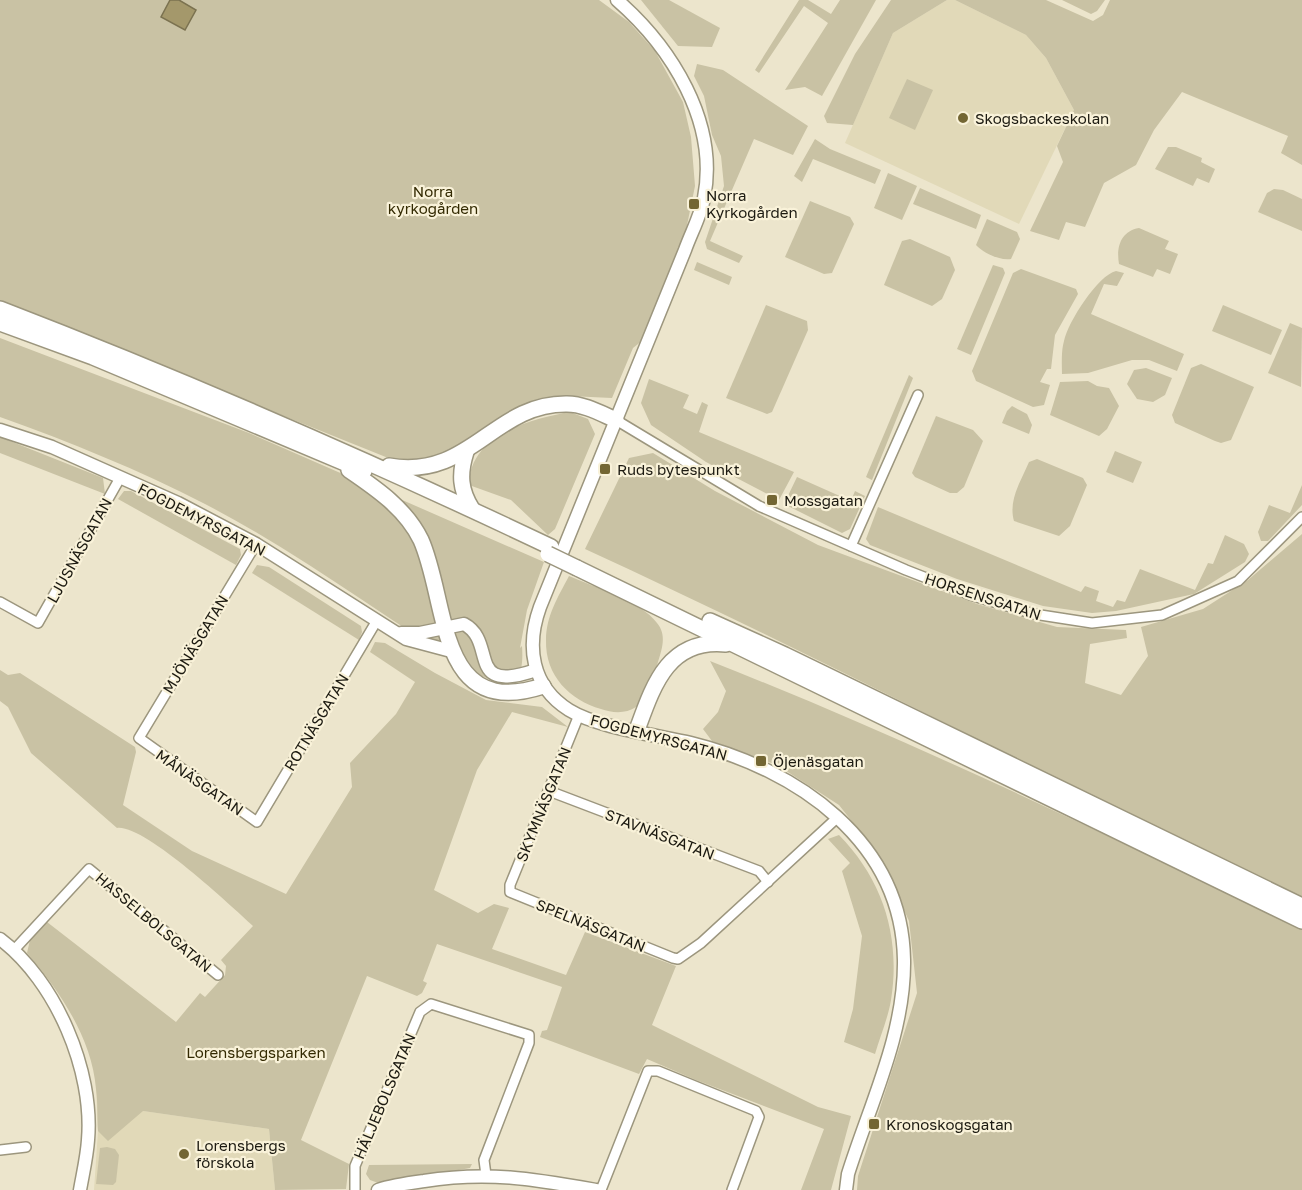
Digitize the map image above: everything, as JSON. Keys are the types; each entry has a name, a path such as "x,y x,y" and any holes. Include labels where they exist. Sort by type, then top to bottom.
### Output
{"main road":[{"path":"0,309 225,399 372,463 472,509 549,551"},
{"path":"0,323 93,357 328,455 785,655 1302,906"},
{"path":"372,463 411,468 432,466 466,452 498,427 517,417 552,406 578,405 616,420"},
{"path":"466,452 460,479 465,498 472,509"},
{"path":"328,455 391,501 415,529 431,570 451,651 462,670 488,689 513,693 543,686"},
{"path":"578,564 735,645 1302,921"},
{"path":"637,730 654,686 667,665 680,653 700,645 735,645"}],"street":[{"path":"543,686 536,670 532,648 534,624 704,200 706,180 701,134 685,84 673,60 642,22 617,0"},
{"path":"850,546 918,395"},
{"name":"HORSENSGATAN","path":"616,420 759,506 850,546 970,595 1034,614 1092,623 1162,615 1238,581 1302,517"},
{"name":"FOGDEMYRSGATAN","path":"0,430 52,447 178,503 256,544 391,631 414,642 451,651"},
{"name":"LJUSNÄSGATAN","path":"0,602 38,623 120,478"},
{"name":"MJÖNÄSGATAN","path":"143,743 139,738 143,730 256,544"},
{"name":"ROTNÄSGATAN","path":"257,822 376,622"},
{"name":"FOGDEMYRSGATAN","path":"391,631 420,633 459,623 468,627 477,638 483,662 494,674 509,678 536,670"},
{"name":"FOGDEMYRSGATAN","path":"543,686 562,705 579,715 695,744 744,761 809,793 838,817 868,852 887,886 900,919 904,959 898,1025 851,1164 846,1190"},
{"name":"SKYMNÄSGATAN","path":"510,892 510,885 579,715"},
{"name":"MÅNÄSGATAN","path":"143,743 257,822"},
{"name":"STAVNÄSGATAN","path":"549,791 759,871 768,882"},
{"path":"768,882 838,817"},
{"name":"HASSELBOLSGATAN","path":"14,950 89,869 218,975"},
{"name":"SPELNÄSGATAN","path":"510,892 678,959 701,943 768,882"},
{"path":"0,939 14,950 58,1009 77,1060 86,1096 88,1138 80,1190"},
{"name":"HÄLJEBOLSGATAN","path":"355,1190 355,1166 420,1012 425,1006 431,1004 529,1035 529,1043 484,1160 486,1175"},
{"path":"601,1190 648,1071 658,1071 756,1111 759,1117 732,1190"},
{"path":"0,1150 26,1147"},
{"path":"378,1190 456,1176 486,1175 520,1176 596,1190"}],"shaded area":[{"path":"170,0 179,0 196,10 185,30 161,17"},
{"name":"Skogsbackeskolan","path":"947,0 955,0 1026,35 1046,58 1074,110 1019,224 845,143 893,33"},
{"name":"Lorensbergs förskola","path":"96,1086 143,1111 269,1129 275,1190 94,1190 98,1131"}],"green space":[{"name":"Norra kyrkogården","path":"0,0 599,0 629,22 655,51 683,102 691,137 695,186 684,240 643,340 633,348 612,398 569,396 516,409 423,472 0,302"},
{"path":"641,0 669,0 720,28 712,47 678,46"},
{"path":"799,0 808,0 831,14 840,0 876,0 822,96 805,87 785,90 828,23 804,6 759,73 755,70"},
{"path":"891,0 947,0 893,33 853,125 827,123 824,116 855,54"},
{"path":"955,0 1046,0 1093,21 1103,15 1110,0 1302,0 1302,165 1281,153 1288,136 1182,92 1154,130 1136,165 1104,183 1085,227 1066,222 1059,240 1030,231 1063,162 1057,146 1074,110 1046,58 1026,35"},
{"path":"1062,0 1105,0 1097,11 1091,14"},
{"path":"697,64 723,70 808,126 793,155 754,139 710,241 743,256 739,263 707,249 705,242 724,186 721,156 712,135 704,96 694,76"},
{"path":"907,79 933,90 915,130 889,118"},
{"path":"815,139 830,149 881,170 875,184 813,159 802,182 794,176"},
{"path":"1168,147 1176,147 1202,158 1201,162 1215,169 1209,183 1197,178 1193,186 1155,169"},
{"path":"888,173 917,186 902,220 874,208"},
{"path":"920,188 981,215 976,229 913,204"},
{"path":"1274,189 1283,190 1302,199 1302,231 1258,212 1267,193"},
{"path":"810,201 850,217 854,224 832,273 824,274 785,257"},
{"path":"987,219 1017,232 1020,239 1011,259 992,256 976,245"},
{"path":"1139,228 1169,241 1165,249 1178,254 1170,274 1157,269 1153,277 1119,264 1118,252 1121,241 1128,232"},
{"path":"910,239 950,257 955,270 942,299 932,306 884,285 902,241"},
{"path":"697,262 732,277 729,285 694,270"},
{"path":"993,265 1003,268 1005,273 971,355 957,349"},
{"path":"1021,269 1076,289 1078,294 1055,335 1051,369 1047,369 1040,382 1050,385 1044,405 1033,407 976,381 972,371 1013,273"},
{"path":"1116,271 1124,273 1117,286 1104,284 1091,314 1184,354 1177,371 1149,360 1132,360 1088,373 1062,374 1063,345 1071,323 1093,290 1109,274"},
{"path":"766,305 807,321 808,330 772,412 767,414 726,398"},
{"path":"1223,305 1282,330 1271,355 1212,331"},
{"path":"1290,323 1302,328 1301,387 1268,373"},
{"path":"0,338 249,433 544,562 527,610 520,648 522,646 521,671 517,678 505,683 475,673 274,543 205,504 104,457 0,417"},
{"path":"1201,364 1254,387 1231,440 1221,443 1175,423 1172,415 1191,368"},
{"path":"1146,368 1172,378 1165,395 1153,402 1137,399 1127,384 1134,370"},
{"path":"909,375 913,378 872,480 866,477"},
{"path":"649,379 689,395 683,408 697,414 702,402 708,405 699,432 794,472 779,500 706,462 651,425 641,403"},
{"path":"1088,381 1097,386 1109,388 1119,406 1107,429 1099,436 1050,415 1060,382"},
{"path":"1012,406 1027,414 1032,425 1029,434 1002,423"},
{"path":"570,412 588,419 595,434 555,529 548,535 511,500 469,485 472,468 479,454 490,442 504,433 537,419"},
{"path":"936,416 973,430 983,441 964,487 957,493 950,493 915,477 912,473"},
{"path":"0,437 103,478 105,494 0,453"},
{"path":"1115,451 1142,462 1133,483 1106,472"},
{"path":"653,453 715,491 818,545 977,604 1057,627 1126,630 1127,638 1090,644 1085,683 1121,695 1148,656 1141,627 1203,609 1248,580 1302,534 1302,898 765,634 585,549 629,458"},
{"path":"1037,459 1083,478 1087,485 1070,526 1059,536 1014,521 1013,506 1016,491 1029,462"},
{"path":"797,477 851,501 855,491 865,496 850,529 842,533 784,504"},
{"path":"1302,485 1302,505 1268,541 1261,541 1258,532 1269,505 1290,513"},
{"path":"124,491 131,491 240,549 241,555 236,565 118,499"},
{"path":"878,507 1081,592 1085,586 1099,591 1096,601 1113,607 1117,600 1125,602 1140,569 1195,590 1208,563 1213,564 1225,535 1244,544 1249,554 1245,562 1194,594 1116,611 1092,613 1043,606 957,579 870,545 866,539"},
{"path":"257,565 269,567 361,626 362,632 359,640 252,573"},
{"path":"569,576 629,601 650,615 662,632 662,647 652,680 644,698 632,709 614,712 590,705 570,693 562,685 550,665 546,640 548,623 553,607"},
{"name":"Lorensbergsparken","path":"375,642 385,643 486,700 542,707 568,727 512,712 477,770 434,890 478,913 494,904 509,908 492,949 566,975 585,932 676,966 652,1025 818,1107 851,1116 831,1190 801,1190 824,1129 647,1059 639,1074 540,1037 542,1031 547,1030 562,987 437,944 423,981 427,983 422,993 417,996 367,976 301,1140 349,1164 346,1189 275,1190 269,1129 143,1111 108,1141 98,1131 96,1089 88,1051 62,999 27,953 30,940 47,922 176,1022 200,993 205,997 225,975 226,966 221,960 253,926 166,852 130,830 117,828 31,753 8,707 0,701 0,670 8,675 20,673 135,747 136,752 123,805 192,851 286,894 352,787 350,763 396,714 415,682 370,652"},
{"path":"710,661 934,756 1302,929 1302,1190 857,1190 858,1176 917,993 909,921 880,857 839,805 777,765 712,741 703,729 718,712 726,691"},
{"path":"839,835 867,871 877,890 891,932 893,977 891,1000 875,1054 844,1042 853,1009 862,936 842,871 850,863 828,839"},
{"path":"100,1148 115,1149 119,1155 116,1182 113,1185 96,1184"},
{"path":"472,1164 470,1168 381,1184 370,1180 366,1174 369,1165"}],"place":[{"name":"Skogsbackeskolan","path":"963,118"},
{"name":"Norra Kyrkogården","path":"694,204"},
{"name":"Ruds bytespunkt","path":"605,469"},
{"name":"Mossgatan","path":"772,500"},
{"name":"Öjenäsgatan","path":"761,761"},
{"name":"Kronoskogsgatan","path":"874,1124"},
{"name":"Lorensbergs förskola","path":"184,1154"}]}
